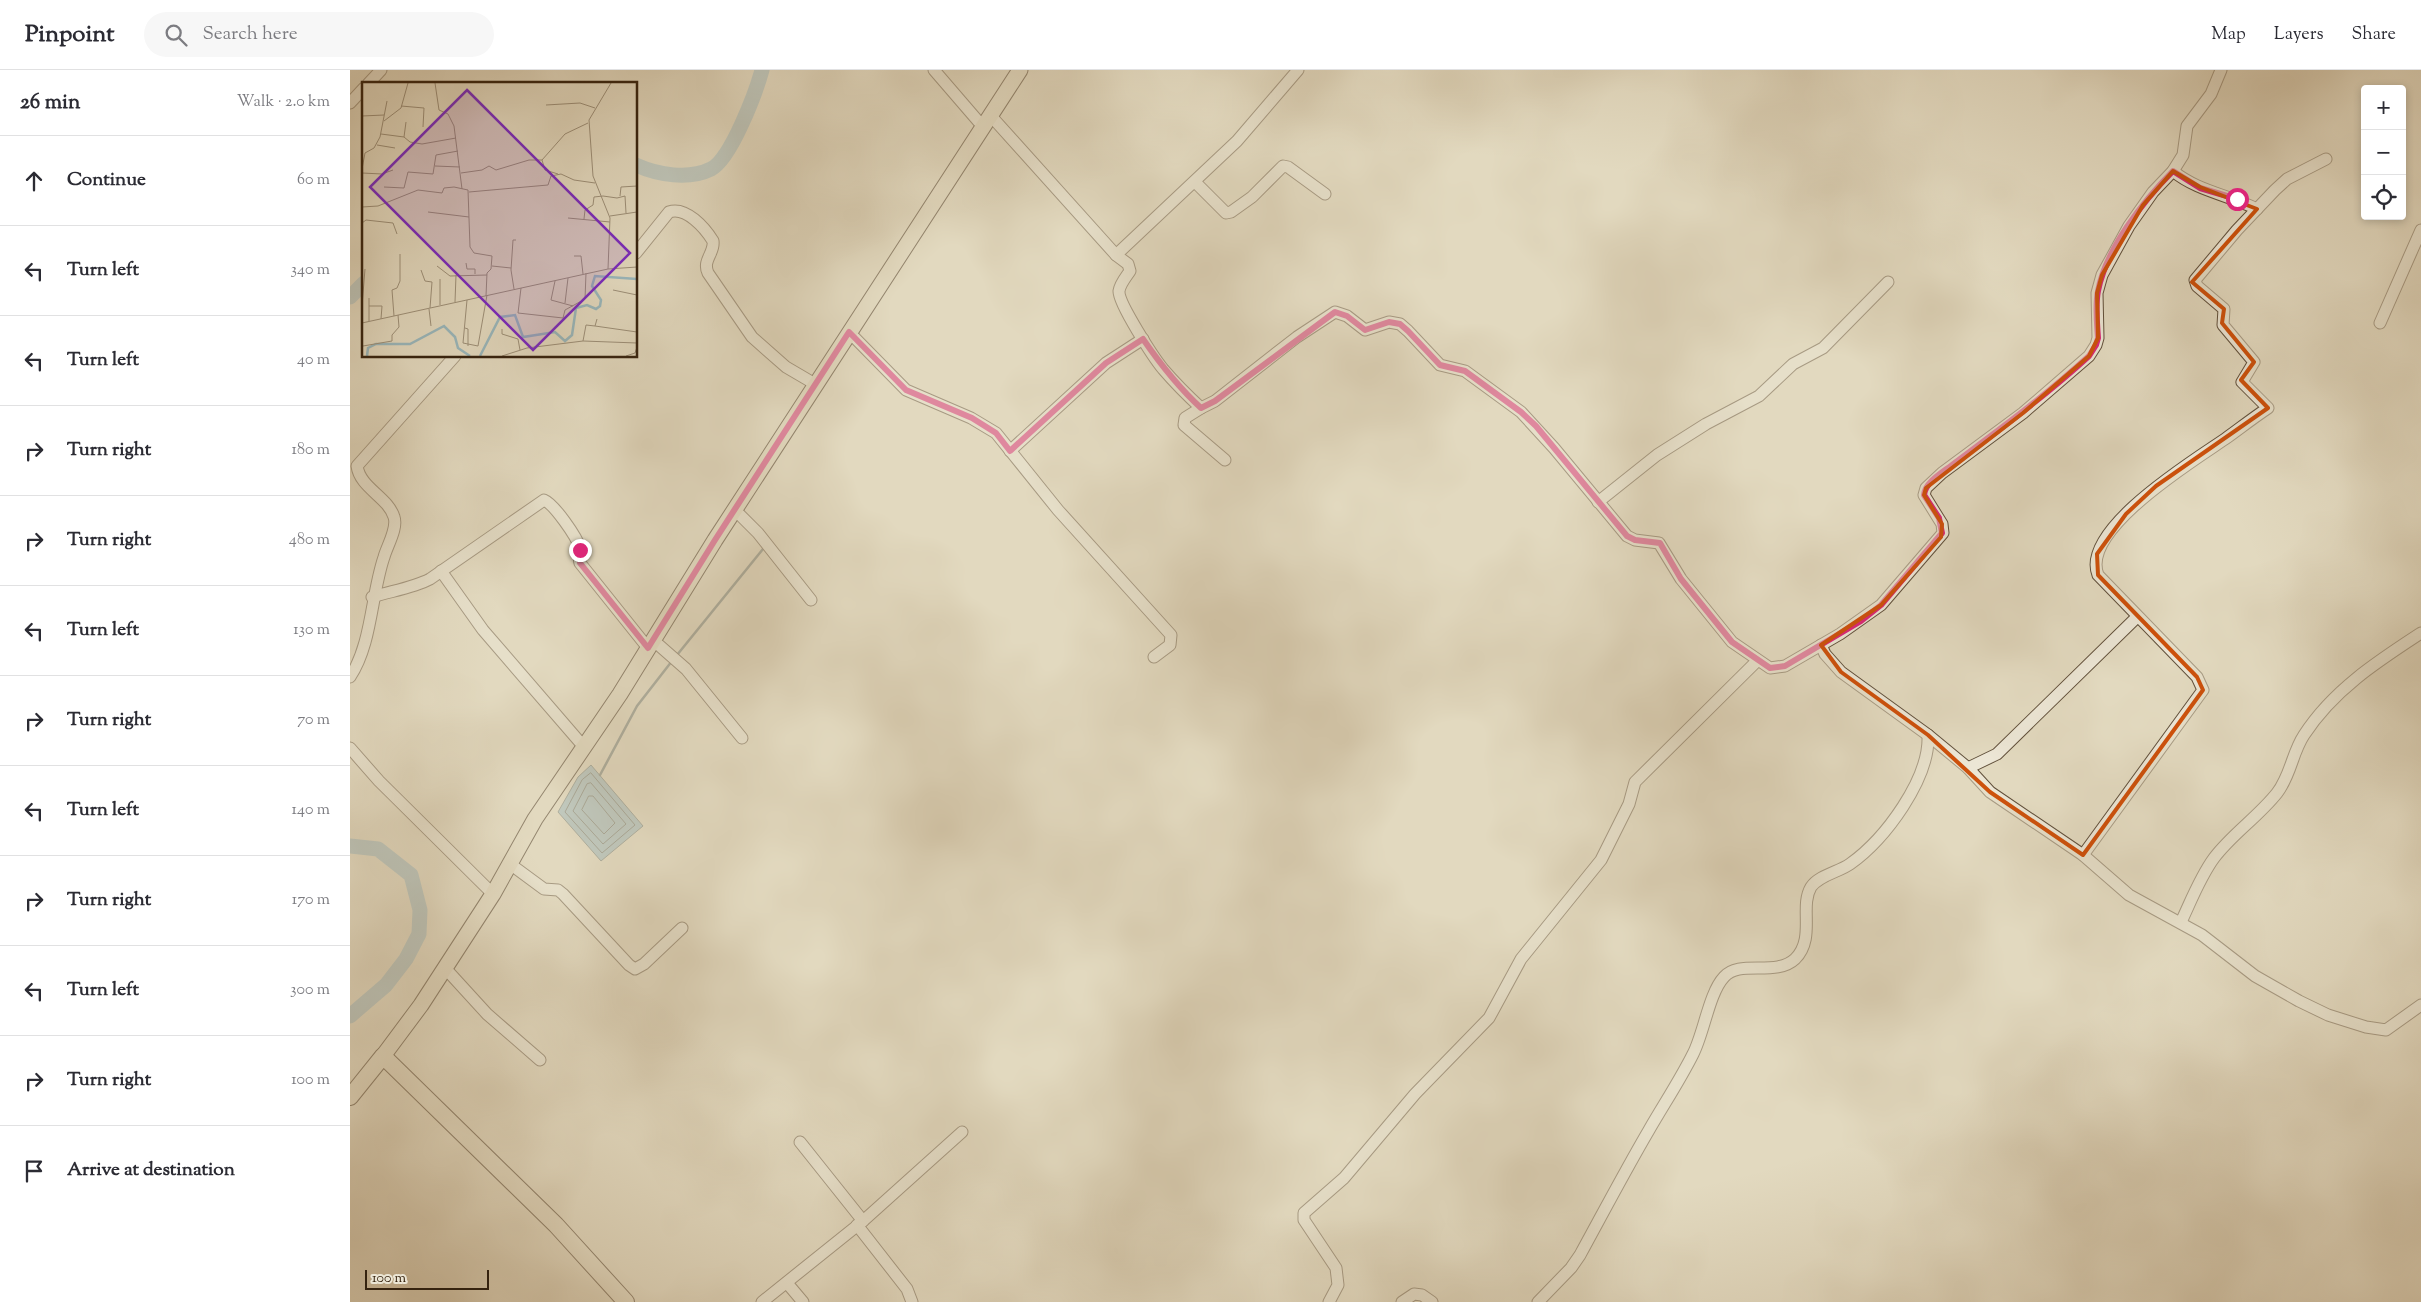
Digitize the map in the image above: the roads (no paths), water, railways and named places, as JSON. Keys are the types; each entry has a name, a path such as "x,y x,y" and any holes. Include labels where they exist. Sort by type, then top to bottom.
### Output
{"highway":[{"path":"350,1097 383,1056 556,1225 626,1302"}],"main road":[{"path":"383,1056 445,968 493,894 535,820 651,644 734,509 1020,70"}],"street":[{"path":"370,82 381,70"},
{"path":"934,70 1116,255 1125,260 1130,271 1121,285 1119,293 1143,339 1162,367 1181,390 1201,408"},
{"path":"1116,255 1237,141 1298,70"},
{"path":"1224,460 1184,424 1185,418 1215,401 1335,312 1347,316 1365,330 1394,322 1408,331 1440,365 1465,371 1521,412 1630,538 1660,543 1681,579 1732,642 1757,661 1770,668 1785,666 1861,621 1881,605 1941,537 1942,524 1924,495 1926,488 1942,473 2024,413 2089,356 2098,338 2097,293 2102,275 2115,248 2143,205 2173,171 2183,155 2187,126 2211,94 2221,70"},
{"path":"350,103 362,90"},
{"path":"2083,855 2202,690 2197,677 2137,618 2098,575 2095,566 2096,554 2103,542 2126,514 2156,486 2268,408 2242,382 2254,362 2223,325 2224,309 2195,283 2198,276 2257,209 2287,179 2326,159"},
{"path":"1195,182 1226,213 1231,212 1252,197 1283,166 1288,167 1324,194"},
{"path":"2173,171 2200,188 2237,199 2257,209"},
{"path":"638,250 668,212 678,211 694,219 713,241 714,246 706,262 708,273 752,337 786,367 816,384"},
{"path":"2380,323 2421,230"},
{"path":"1598,502 1657,455 1706,424 1759,396 1793,364 1822,348 1888,282"},
{"path":"849,332 906,390 972,418 996,433 1058,510 1171,635 1170,645 1154,657"},
{"path":"1010,451 1106,363 1143,339"},
{"path":"350,677 363,654 372,597 395,524 395,518 360,476 357,466 453,358"},
{"path":"372,597 408,586 420,585 544,500 555,510 578,543 580,563 651,644 686,669 742,738"},
{"path":"734,509 758,533 811,600"},
{"path":"441,571 483,630 584,747"},
{"path":"1968,768 1997,754 2137,618"},
{"path":"2181,922 2214,858 2278,791 2288,775 2297,748 2319,716 2362,673 2421,633"},
{"path":"1822,645 1825,654 1841,672 1928,735 1968,768 1990,792 2083,855 2129,895 2202,935 2255,976 2328,1015 2366,1027 2386,1030 2421,1005"},
{"path":"1328,1302 1338,1285 1336,1268 1304,1220 1304,1213 1344,1178 1415,1094 1481,1028 1521,959 1601,860 1629,804 1635,782 1757,661"},
{"path":"1538,1302 1571,1268 1580,1255 1694,1053 1718,987 1724,977 1732,970 1782,966 1794,959 1802,949 1806,936 1808,897 1811,887 1816,882 1850,864 1898,814 1912,792 1923,768 1929,748 1928,735"},
{"path":"350,748 379,781 493,894"},
{"path":"510,864 544,889 558,890 563,894 629,966 635,969 644,964 682,928"},
{"path":"445,968 487,1014 540,1060"},
{"path":"762,1302 860,1223 962,1132"},
{"path":"800,1142 908,1289 912,1302"},
{"path":"787,1283 803,1302"},
{"path":"1402,1302 1414,1294 1422,1295 1432,1302"}],"water":[{"path":"591,765 643,826 601,861 558,812 578,777"}],"waterway":[{"path":"638,166 664,174 683,175 702,172 711,169 719,163 742,124 762,70"},
{"path":"350,297 362,285"},
{"path":"677,655 763,549"},
{"path":"600,775 637,706 672,661"},
{"path":"350,846 378,849 411,875 420,910 419,934 406,959 386,985 350,1016"}]}
